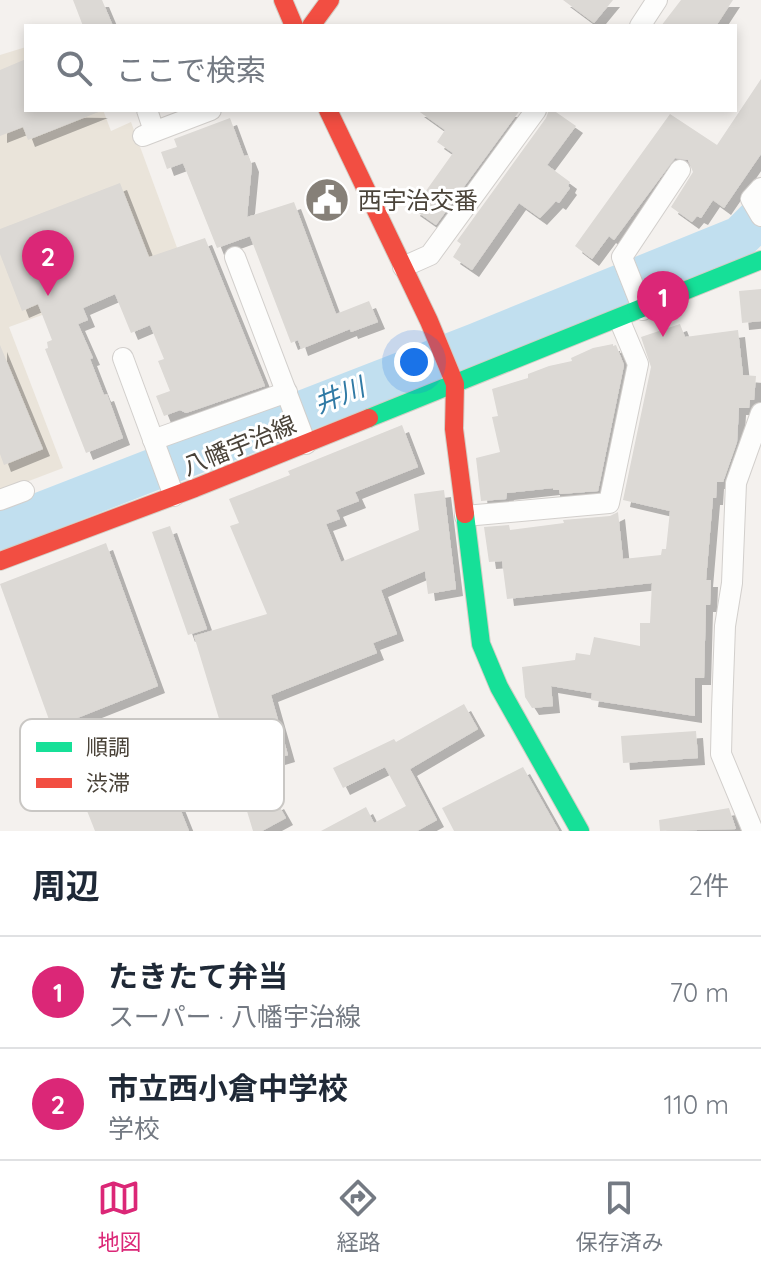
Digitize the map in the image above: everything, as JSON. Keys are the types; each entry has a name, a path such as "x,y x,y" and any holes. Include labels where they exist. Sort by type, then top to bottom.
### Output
{"street":[{"path":"283,0 293,24"},
{"path":"312,24 330,0"},
{"path":"641,24 657,0"},
{"path":"147,112 148,133 206,112"},
{"path":"329,112 429,321 455,383 454,429 481,644 499,687 580,831"},
{"path":"403,267 430,255 535,112"},
{"path":"640,302 622,257 680,170"},
{"path":"235,257 303,435"},
{"name":"八幡宇治線","path":"0,561 171,487 303,435 455,383 619,319 640,302 761,260"},
{"path":"465,516 609,503 638,364 619,319"},
{"path":"123,358 171,487"},
{"path":"154,443 289,395"},
{"path":"753,831 721,754 725,626 732,583 736,483 761,413"},
{"path":"0,500 24,491"}],"shaded area":[{"path":"24,48 24,112 104,112 111,131 131,122 183,264 9,327 63,468 0,492 0,55"}],"building":[{"path":"73,0 102,0 112,24 82,24"},
{"path":"563,0 613,0 594,23"},
{"path":"681,0 733,0 717,24 663,24"},
{"path":"24,60 24,112 98,112 28,140 23,127 0,136 0,70"},
{"path":"761,79 761,154 724,208 713,200 701,218 697,216 692,222 671,207 693,172 688,160 675,158 614,240 609,236 592,259 575,246 670,114 717,145"},
{"path":"420,112 519,112 436,225 413,209 453,153 437,142 445,130"},
{"path":"548,112 556,112 576,126 547,165 570,182 570,188 559,203 556,201 540,218 519,203 472,270 453,257 461,244 457,241"},
{"path":"230,118 244,156 248,155 252,165 247,217 294,202 336,314 369,301 378,322 351,332 350,329 301,349 298,340 291,343 250,236 217,248 183,163 167,169 161,152 177,147 174,139"},
{"path":"120,183 149,257 205,238 265,386 186,413 180,410 164,416 156,396 170,391 158,361 164,359 150,325 131,333 115,294 83,308 88,320 78,324 123,438 86,453 45,349 48,348 47,342 52,340 38,304 22,311 0,254 0,229"},
{"path":"761,289 761,321 742,323 739,291"},
{"path":"680,324 685,337 738,330 743,375 756,376 754,400 750,400 749,408 739,408 737,442 723,482 717,482 716,498 713,498 706,580 711,580 710,605 706,605 704,678 695,678 695,716 591,700 592,693 551,686 553,706 532,708 525,697 522,667 575,660 576,653 590,655 594,637 640,646 640,623 650,623 652,583 507,599 502,561 489,562 484,527 509,525 510,530 564,523 563,520 610,516 618,512 623,559 661,555 662,549 666,549 670,511 623,500 651,367 641,337"},
{"path":"613,344 624,365 598,491 560,494 553,488 507,493 506,499 481,501 476,458 500,452 492,417 498,416 492,389 528,378 528,374 549,366 572,361 571,358 593,348"},
{"path":"0,345 43,449 4,465 0,454"},
{"path":"402,425 418,467 355,492 359,501 336,510 340,519 326,524 341,562 419,530 414,494 444,490 456,589 428,594 425,571 381,590 397,634 373,643 377,653 271,695 278,719 219,719 194,636 267,614 230,526 239,523 229,499 290,475 288,471"},
{"path":"170,526 207,629 188,635 152,532"},
{"path":"106,543 158,686 75,719 49,719 0,584"},
{"path":"464,704 478,729 410,769 437,820 417,831 321,831 366,807 374,823 406,806 385,767 343,788 333,768 394,739 396,742"},
{"path":"696,731 698,758 623,763 621,736"},
{"path":"523,767 559,831 454,831 442,808"},
{"path":"729,808 736,829 660,831 659,820"},
{"path":"87,811 181,811 189,831 95,831"},
{"path":"247,811 282,811 286,818 262,831 253,831"}],"waterway":[{"name":"井川","path":"0,529 476,344 740,237 761,216"}],"traffic: fast":[{"path":"369,418 761,260"},
{"path":"465,514 481,644 499,687 580,831"}],"traffic: jam":[{"path":"283,0 293,24"},
{"path":"312,24 330,0"},
{"path":"329,112 429,321 455,384 454,429 465,514"},
{"path":"0,561 369,418"}],"place":[{"name":"西宇治交番","path":"327,200"},
{"name":"市立西小倉中学校","path":"48,296"},
{"name":"たきたて弁当","path":"663,337"}]}
